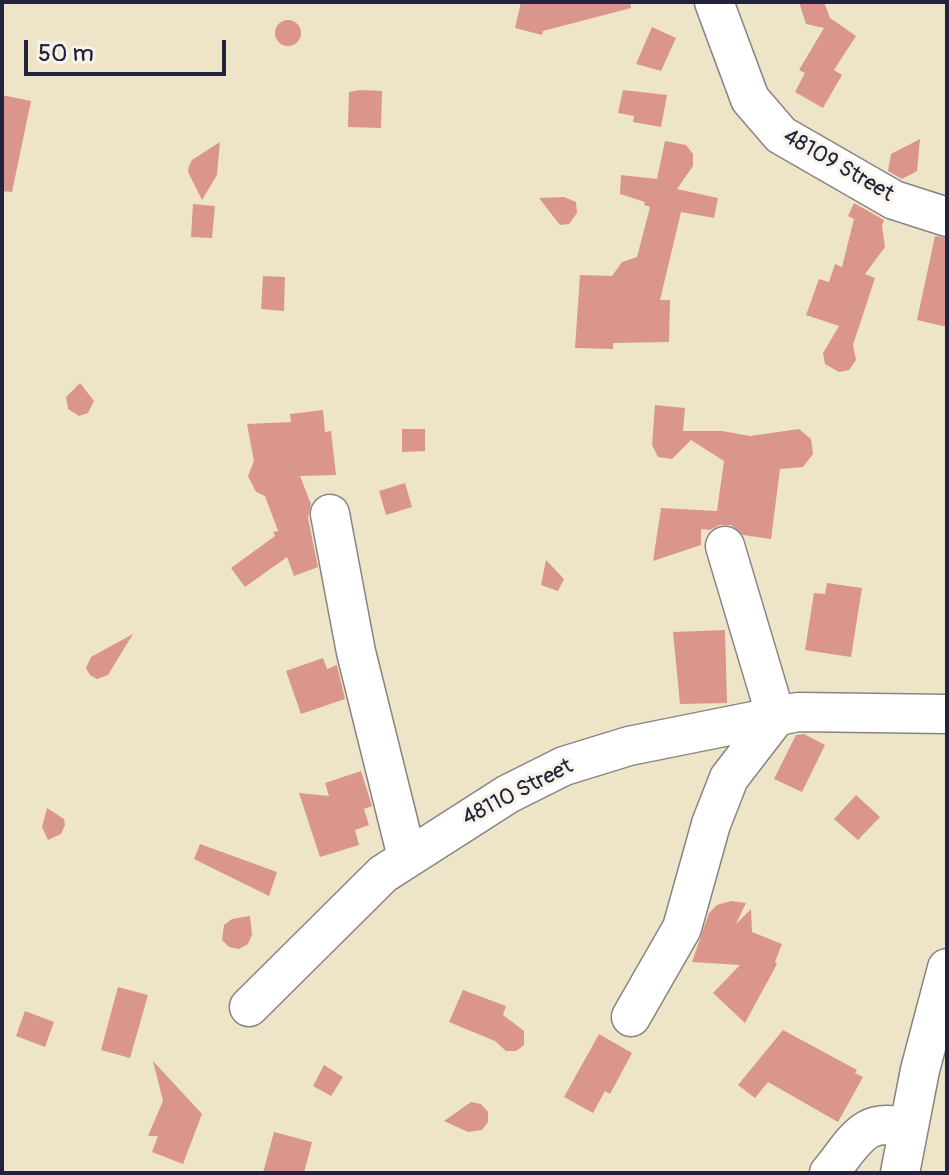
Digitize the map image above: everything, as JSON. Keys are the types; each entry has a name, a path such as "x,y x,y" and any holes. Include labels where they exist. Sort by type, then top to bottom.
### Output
{"street":[{"name":"48109 Street","path":"714,2 750,99 781,135 894,200 947,217"},
{"path":"330,514 356,652 407,857"},
{"path":"631,1017 682,928 711,824 729,778 776,717 725,546"},
{"name":"48110 Street","path":"249,1007 334,919 383,874 508,794 564,766 629,746 798,712 947,714"},
{"path":"900,1173 947,968"},
{"path":"829,1173 871,1127 886,1122 908,1129"}],"building":[{"path":"521,2 630,2 631,8 543,31 542,35 515,28"},
{"path":"799,2 824,2 830,18 856,36 834,70 842,75 823,108 795,92 805,73 799,70 824,28 806,24"},
{"path":"288,20 297,24 301,33 297,42 288,46 279,42 275,33 279,24"},
{"path":"652,27 676,38 661,71 636,64"},
{"path":"623,90 667,95 661,127 633,122 634,116 618,113"},
{"path":"382,91 381,128 348,127 349,92"},
{"path":"2,95 31,101 12,192 2,191"},
{"path":"920,139 917,171 902,179 888,171 891,154"},
{"path":"665,141 686,145 693,154 693,166 677,189 718,198 714,218 681,212 660,300 670,300 669,342 613,343 613,349 575,348 580,275 612,276 622,262 637,257 650,207 644,205 645,202 620,194 621,175 657,179"},
{"path":"220,142 217,175 202,200 188,172 189,166 192,160"},
{"path":"564,197 576,202 577,213 569,224 560,225 539,198"},
{"path":"854,203 884,220 885,247 865,274 875,278 853,345 856,360 849,370 839,372 825,364 823,353 839,326 806,315 819,279 829,282 835,264 842,267 854,219 848,216"},
{"path":"193,204 215,206 212,238 191,237"},
{"path":"935,236 947,238 947,327 917,320"},
{"path":"263,276 285,277 284,311 261,309"},
{"path":"80,383 94,401 88,413 79,416 68,409 66,397"},
{"path":"655,405 685,408 683,431 722,431 750,436 799,429 811,439 813,454 803,467 780,469 771,539 743,535 731,525 719,525 710,530 701,529 701,545 653,561 661,508 717,511 724,461 691,440 672,459 658,457 652,445"},
{"path":"323,410 325,432 331,431 336,475 300,476 311,504 308,518 318,567 294,576 287,557 245,587 231,568 278,531 265,496 256,492 248,476 254,461 247,424 291,422 290,414"},
{"path":"402,429 425,429 425,451 402,452"},
{"path":"405,483 412,507 386,515 379,491"},
{"path":"546,560 564,579 558,591 541,585"},
{"path":"827,583 862,588 851,657 805,650 814,593 825,594"},
{"path":"725,630 727,703 680,704 673,632"},
{"path":"133,634 108,675 97,679 90,675 86,668 91,657"},
{"path":"323,658 327,669 337,665 345,699 301,714 286,671"},
{"path":"804,734 825,745 802,792 774,779 796,735"},
{"path":"361,771 372,806 364,809 369,825 355,830 359,845 320,857 299,793 329,796 325,783"},
{"path":"856,795 880,817 858,840 834,819"},
{"path":"47,808 64,819 65,825 61,834 48,840 42,827"},
{"path":"200,844 277,872 269,896 194,859"},
{"path":"731,901 746,903 736,924 751,909 752,932 782,944 775,962 777,964 745,1023 713,993 740,965 692,962 709,913 717,905"},
{"path":"250,916 252,935 248,944 239,949 229,947 222,940 224,925 232,919"},
{"path":"118,987 148,995 130,1058 101,1050"},
{"path":"463,990 506,1006 503,1015 524,1031 524,1045 516,1051 506,1051 495,1041 449,1022"},
{"path":"25,1011 54,1022 45,1047 16,1036"},
{"path":"783,1030 857,1070 855,1073 863,1077 838,1122 768,1082 755,1098 738,1085"},
{"path":"599,1034 632,1053 610,1094 605,1091 593,1113 564,1097"},
{"path":"153,1061 202,1114 183,1164 152,1152 158,1136 148,1136 163,1101"},
{"path":"324,1065 343,1077 331,1096 313,1086"},
{"path":"471,1102 481,1104 488,1112 488,1122 482,1130 468,1132 444,1121"},
{"path":"274,1132 312,1142 304,1173 263,1173"}]}
